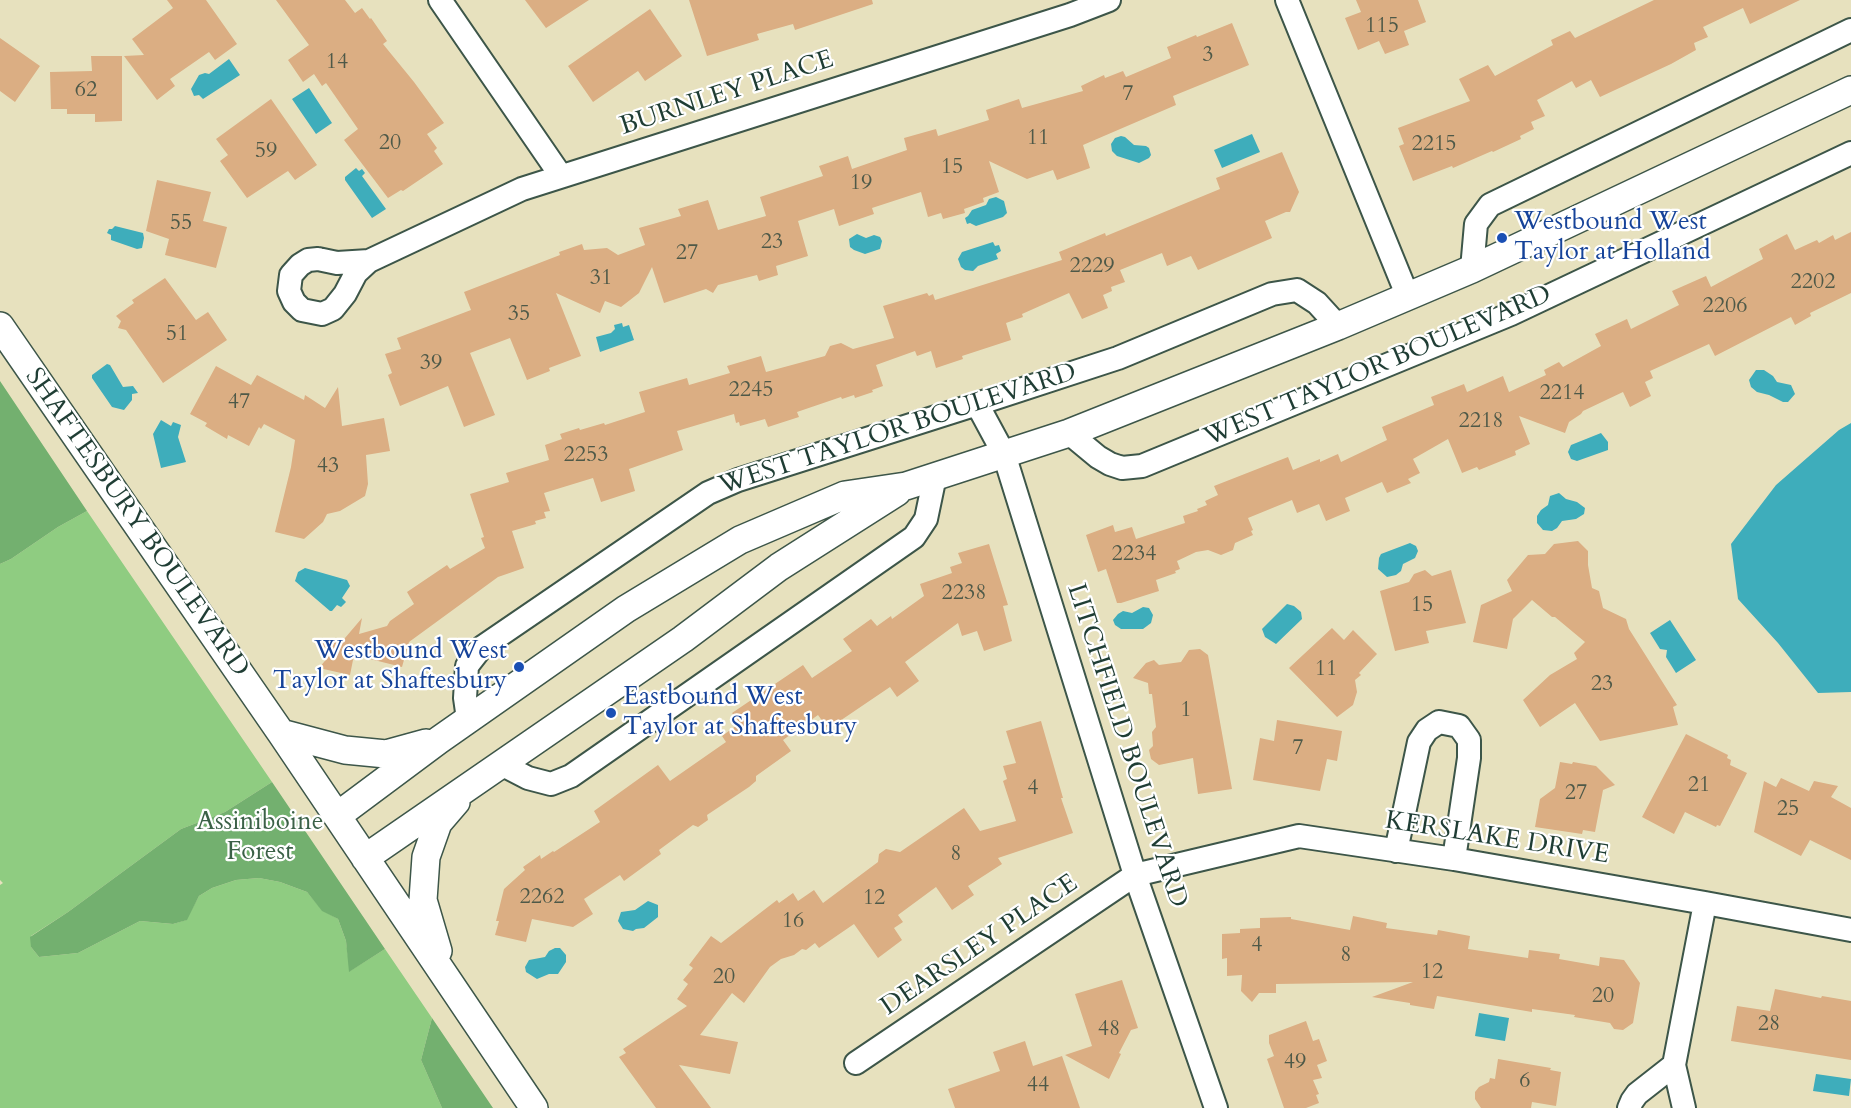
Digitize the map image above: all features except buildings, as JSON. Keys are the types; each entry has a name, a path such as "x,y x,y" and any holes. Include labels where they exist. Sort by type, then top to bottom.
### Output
{"street":[{"path":"440,0 561,176"},
{"name":"BURNLEY PLACE","path":"369,261 522,189 1070,15 1108,0"},
{"path":"1287,0 1408,297"},
{"name":"WEST TAYLOR BOULEVARD","path":"1472,269 1476,224 1490,205 1851,30"},
{"name":"WEST TAYLOR BOULEVARD","path":"337,816 468,719 626,609 740,540 845,495 906,486 1069,434 1338,326 1472,269 1851,90"},
{"name":"WEST TAYLOR BOULEVARD","path":"1069,434 1110,464 1122,468 1142,466 1511,314 1851,153"},
{"name":"WEST TAYLOR BOULEVARD","path":"468,719 465,698 467,666 481,648 708,493 738,480 1118,358 1272,294 1297,290 1317,303 1338,326"},
{"name":"SHAFTESBURY BOULEVARD","path":"0,326 281,733 534,1108"},
{"name":"LITCHFIELD BOULEVARD","path":"977,404 1004,454 1135,875 1216,1108"},
{"path":"501,764 528,778 551,784 571,776 914,537 926,519 935,476"},
{"name":"WEST TAYLOR BOULEVARD","path":"365,858 683,639 779,567 906,486"},
{"path":"1396,851 1419,742 1427,730 1439,722 1459,726 1469,740 1469,758 1454,859"},
{"path":"281,733 345,750 386,754 439,740"},
{"path":"449,982 423,900 426,857 438,823 470,785"},
{"name":"KERSLAKE DRIVE","path":"1135,875 1299,836 1454,859 1851,930"},
{"name":"DEARSLEY PLACE","path":"856,1063 1135,875"},
{"path":"1684,1108 1674,1065 1706,903"},
{"path":"1629,1108 1637,1094 1674,1065"}],"green space":[{"path":"0,381 87,511 0,564"},
{"path":"87,511 272,782 225,812 181,829 68,912 31,936 31,947 39,957 78,953 140,921 173,924 186,920 199,896 212,888 236,880 259,878 280,882 307,892 322,910 338,919 346,941 350,971 385,949 432,1018 421,1060 442,1108 0,1108 0,885 3,883 0,880 0,564"},
{"name":"Assiniboine Forest","path":"272,782 385,949 349,972 346,941 338,919 322,911 307,892 280,882 259,878 236,880 212,888 199,896 187,920 173,924 140,921 78,953 39,957 31,947 30,937 181,829 225,812"},
{"path":"432,1018 493,1108 442,1108 421,1060"}],"water":[{"path":"229,59 240,75 203,99 199,95 194,96 191,89 199,75 209,74"},
{"path":"309,88 332,123 316,134 292,99"},
{"path":"1252,134 1260,152 1222,168 1214,150"},
{"path":"1121,136 1134,145 1149,148 1151,155 1149,158 1139,163 1117,156 1112,151 1111,144 1115,138"},
{"path":"356,168 359,171 362,169 365,173 362,176 386,209 372,218 345,180 345,177"},
{"path":"996,197 1004,201 1007,213 1003,217 976,226 967,224 965,218 972,210 986,205 989,199"},
{"path":"115,226 143,233 142,248 137,249 111,240 111,235 107,233"},
{"path":"857,234 866,238 874,235 880,237 882,241 880,249 865,254 854,250 850,247 849,239"},
{"path":"993,242 995,246 999,245 1001,251 996,254 998,259 978,266 973,271 961,267 958,259 962,252"},
{"path":"622,323 623,327 629,325 634,340 600,352 596,337 611,333 615,329 614,325"},
{"path":"107,364 110,365 123,387 133,386 138,393 132,394 132,400 124,410 112,407 92,378 92,375"},
{"path":"1756,370 1764,370 1777,382 1791,385 1795,394 1788,402 1783,402 1757,392 1751,387 1749,380"},
{"path":"161,420 171,426 173,422 181,425 178,437 186,462 161,468 153,434"},
{"path":"1851,423 1851,692 1818,693 1778,643 1738,599 1731,544 1776,485 1839,430"},
{"path":"1601,433 1608,442 1608,450 1577,461 1571,459 1568,452 1571,445"},
{"path":"1559,493 1585,508 1584,514 1576,519 1562,521 1552,531 1543,530 1537,523 1537,516 1548,505 1550,496"},
{"path":"1410,543 1416,546 1418,551 1415,558 1403,564 1401,571 1387,577 1378,569 1381,554"},
{"path":"305,568 347,580 350,586 342,598 346,602 341,607 337,605 330,611 295,581 298,572"},
{"path":"1287,604 1301,612 1302,619 1276,644 1265,637 1262,629"},
{"path":"1143,607 1149,608 1153,615 1151,623 1143,629 1121,629 1115,625 1113,620 1118,614 1123,611 1132,613"},
{"path":"1670,620 1696,660 1676,673 1666,657 1667,650 1660,649 1650,633"},
{"path":"648,901 658,905 658,917 644,928 633,931 623,929 618,921 621,912 635,910"},
{"path":"555,948 560,948 566,955 566,962 558,974 549,974 537,979 526,972 525,967 529,960 545,957"},
{"path":"1479,1013 1509,1018 1505,1041 1475,1036"},
{"path":"1816,1074 1851,1079 1849,1096 1813,1091"}],"place":[{"name":"Westbound West Taylor at Holland","path":"1502,238"},
{"name":"Westbound West Taylor at Shaftesbury","path":"519,667"},
{"name":"Eastbound West Taylor at Shaftesbury","path":"611,713"}]}
